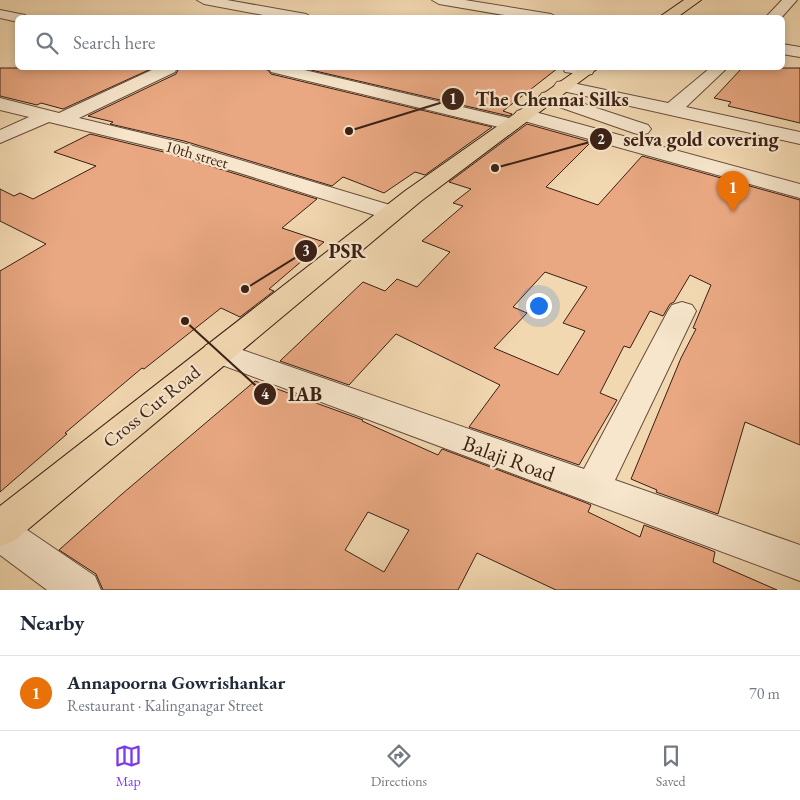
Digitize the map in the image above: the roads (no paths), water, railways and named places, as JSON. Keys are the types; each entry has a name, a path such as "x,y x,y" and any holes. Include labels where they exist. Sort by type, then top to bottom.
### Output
{"main road":[{"path":"670,15 694,0"},
{"name":"Cross Cut Road","path":"0,529 217,352 392,213 571,78"}],"street":[{"path":"204,0 271,15 298,0"},
{"path":"439,0 532,15"},
{"path":"775,15 790,0"},
{"path":"0,14 15,17"},
{"path":"785,50 800,52"},
{"path":"0,137 54,117 164,70"},
{"path":"286,70 518,119 800,191"},
{"path":"672,110 717,70"},
{"path":"571,78 672,110 800,138"},
{"path":"571,78 641,129 800,173"},
{"name":"10th street","path":"0,104 176,147 392,213"},
{"path":"593,488 682,311"},
{"name":"Balaji Road","path":"217,352 800,563"},
{"path":"0,533 80,590"}],"place":[{"name":"The Chennai Silks","path":"349,131"},
{"name":"selva gold covering","path":"495,168"},
{"name":"Annapoorna Gowrishankar","path":"733,212"},
{"name":"PSR","path":"245,289"},
{"name":"IAB","path":"185,321"}]}
